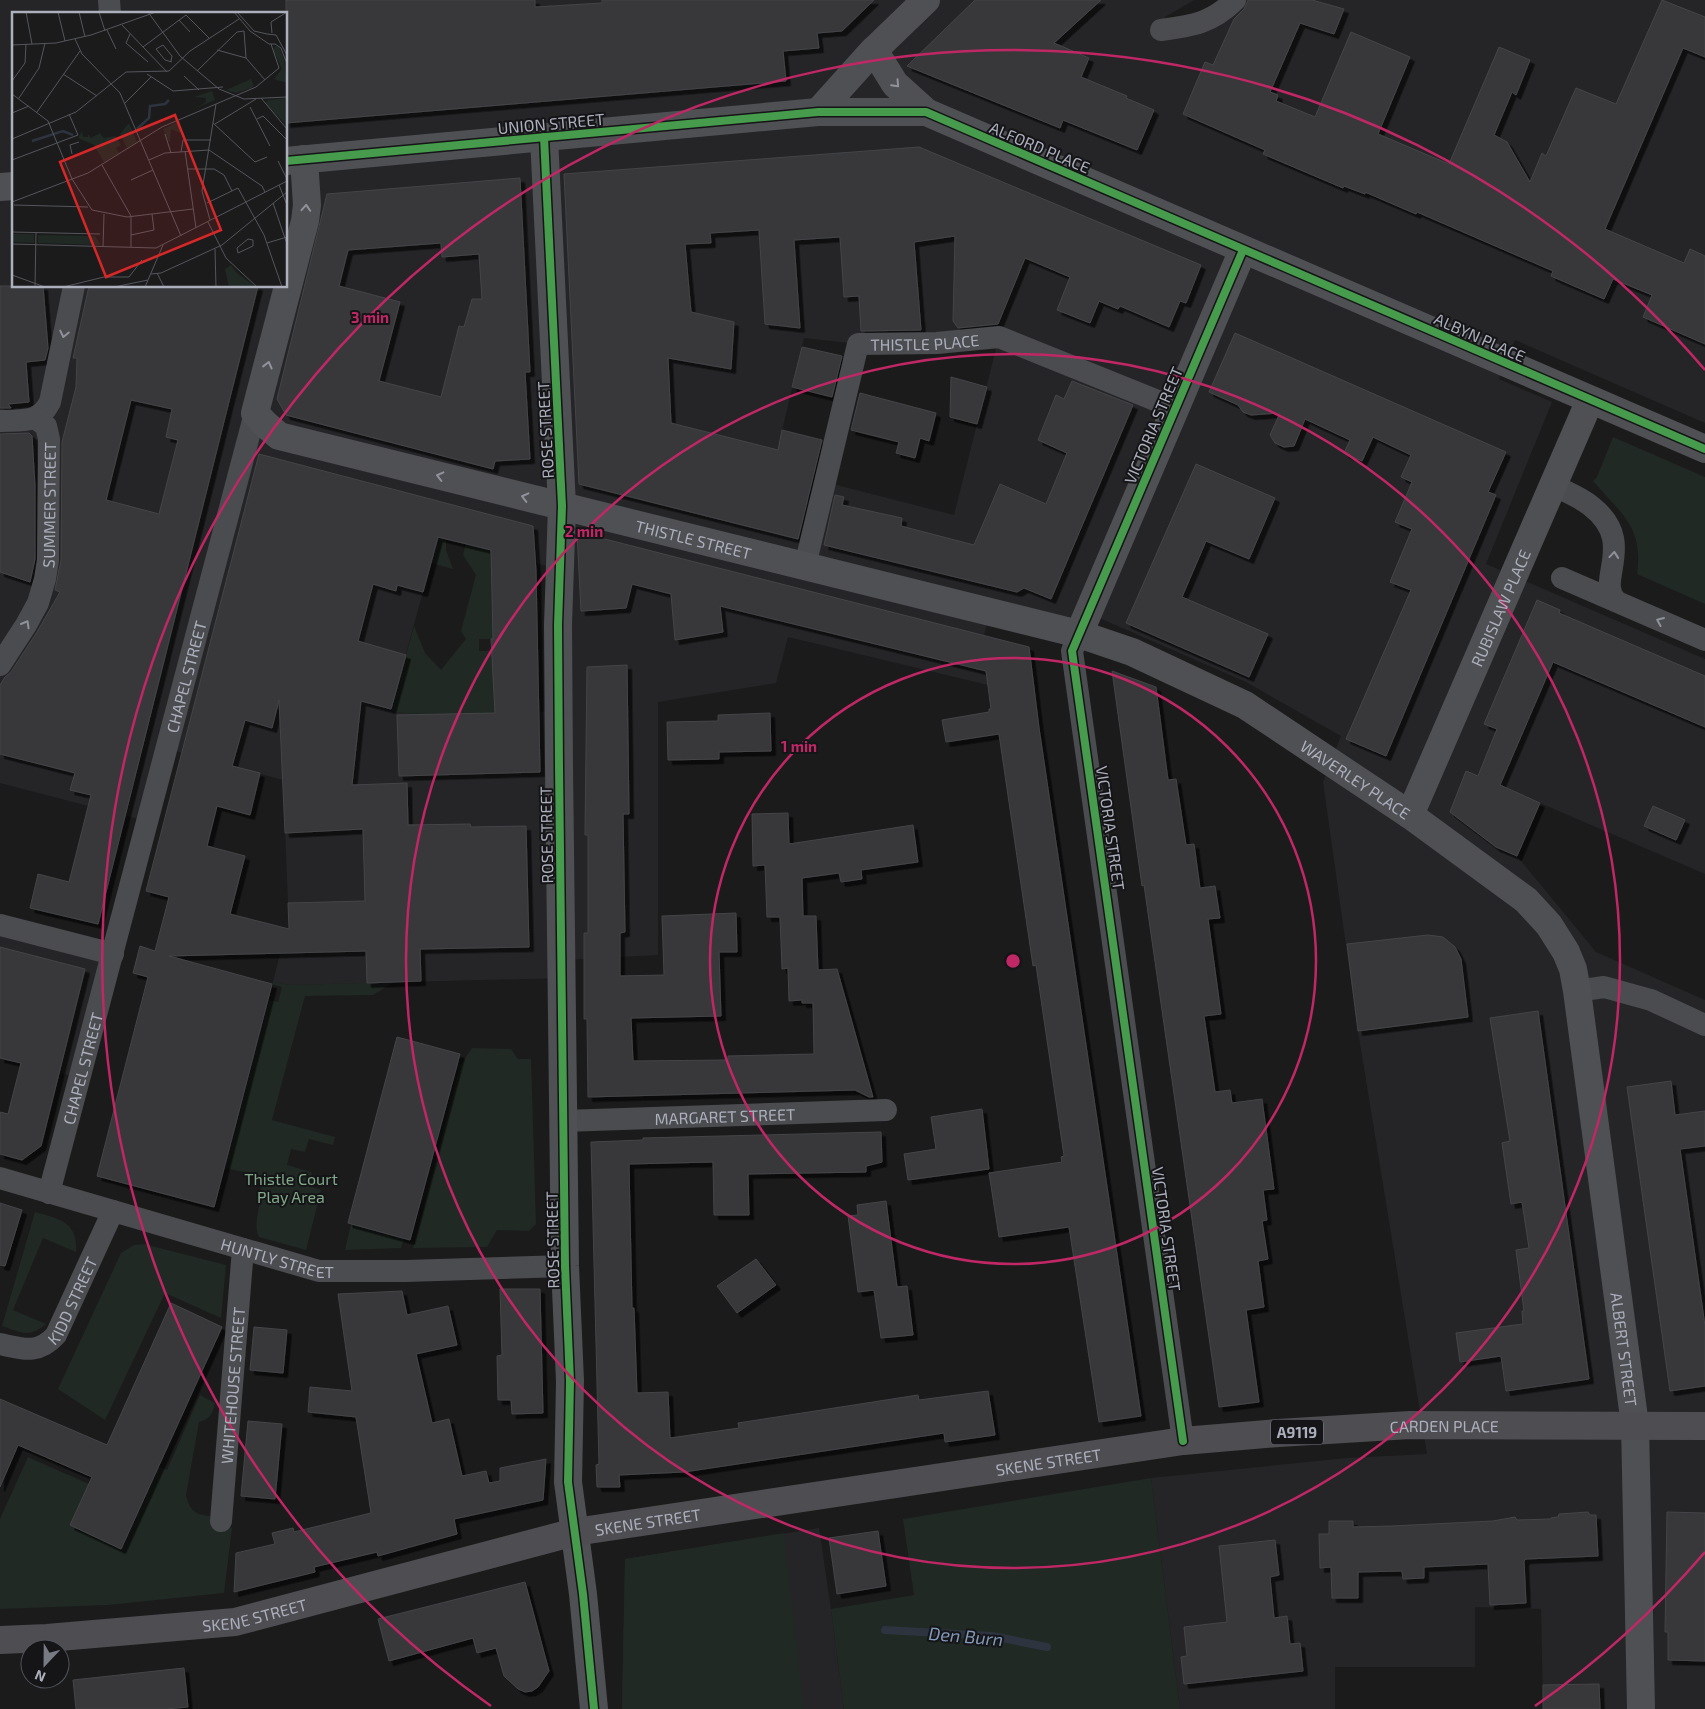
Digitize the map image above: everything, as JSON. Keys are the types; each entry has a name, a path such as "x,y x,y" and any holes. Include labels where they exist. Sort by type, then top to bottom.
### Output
{"main road":[{"name":"CARDEN PLACE","path":"1183,1441 1410,1425 1705,1426"},
{"name":"SKENE STREET","path":"0,1640 47,1638 235,1622 574,1532 1183,1441"}],"street":[{"path":"818,112 874,50 926,0"},
{"path":"1161,30 1196,25 1214,18 1235,0"},
{"path":"874,50 895,84 926,112"},
{"name":"ALFORD PLACE","path":"818,112 926,112 1243,250"},
{"name":"UNION STREET","path":"295,160 818,112"},
{"name":"ROSE STREET","path":"544,137 562,506 558,625 565,1266 570,1381 568,1482 584,1594 594,1709"},
{"name":"CHAPEL STREET","path":"288,288 305,221 307,205 295,160"},
{"name":"ALBYN PLACE","path":"1243,250 1705,449"},
{"name":"VICTORIA STREET","path":"1183,1441 1072,651 1243,250"},
{"name":"SUMMER STREET","path":"0,665 38,603 47,568 49,439 46,426 35,418 46,411 50,402 74,288"},
{"name":"CHAPEL STREET","path":"49,1193 288,288"},
{"name":"THISTLE PLACE","path":"804,566 858,344 937,342 999,337 1175,408"},
{"name":"RUBISLAW PLACE","path":"1410,815 1590,400"},
{"name":"THISTLE STREET","path":"256,413 264,424 280,436"},
{"path":"0,421 35,418"},
{"name":"THISTLE STREET","path":"246,449 261,438 280,436 1079,634"},
{"path":"1553,486 1591,505 1613,535 1615,545 1614,560 1609,587 1611,597 1616,601"},
{"path":"1562,578 1705,640"},
{"name":"WAVERLEY PLACE","path":"1079,634 1132,652 1245,705 1410,815 1526,900 1549,925 1566,952 1573,969 1577,991"},
{"path":"0,925 113,954"},
{"path":"1577,991 1604,988 1651,1000 1705,1025"},
{"name":"ALBERT STREET","path":"1577,991 1635,1425 1641,1709"},
{"name":"MARGARET STREET","path":"563,1121 886,1110"},
{"name":"HUNTLY STREET","path":"0,1178 319,1271 406,1271 565,1266"},
{"name":"KIDD STREET","path":"0,1344 27,1350 43,1346 56,1335 113,1211"},
{"name":"WHITEHOUSE STREET","path":"221,1521 243,1250"}],"shaded area":[{"path":"0,0 1194,0 1165,17 1168,34 1242,0 1705,0 1705,423 1515,340 1499,379 1552,402 1486,564 1705,659 1705,874 1540,803 1517,856 1596,952 1705,1000 1705,1709 1543,1709 1541,1609 1475,1607 1475,1667 1335,1667 1335,1709 1180,1709 1151,1478 1347,1458 1427,1454 1358,1031 1323,782 1341,736 1246,682 1088,613 1085,619 990,612 984,635 988,685 788,637 776,683 658,702 658,955 562,960 562,978 291,985 273,982 286,929 289,928 283,780 165,748 146,821 0,783","holes":["999,337 954,515 817,480 812,500 768,489 804,338 858,344","440,530 468,538 466,544 554,568 559,711 423,714 390,712"]},
{"path":"0,926 113,954 80,1078 0,1058"},
{"path":"819,1528 844,1709 622,1709 625,1559"}],"green space":[{"path":"1613,437 1705,477 1705,604 1637,574 1637,544 1633,532 1621,512 1593,481 1597,477"},
{"path":"446,504 446,550 453,569 431,563"},
{"path":"466,544 491,550 493,639 479,639 479,651 493,651 495,713 423,714 390,712 414,626 425,653 441,670 466,639 461,631 476,575 463,555"},
{"name":"Thistle Court Play Area","path":"273,982 291,985 394,982 373,995 305,996 272,1120 335,1137 333,1145 309,1139 305,1152 291,1149 287,1165 311,1172 314,1180 312,1187 321,1190 306,1250 259,1237 257,1221 261,1186 258,1179 248,1173 224,1168 268,1000 278,1002 282,987 272,984"},
{"path":"472,1048 511,1049 518,1059 531,1059 536,1224 529,1231 497,1230 487,1247 413,1248 460,1066"},
{"path":"35,1212 65,1223 74,1234 76,1252 43,1238 13,1310 46,1324 35,1331 25,1333 2,1326"},
{"path":"351,1224 404,1238 401,1248 345,1250"},
{"path":"144,1244 226,1265 221,1318 165,1293 105,1420 58,1389 121,1253 134,1245"},
{"path":"200,1395 215,1403 210,1416 199,1422 186,1495 192,1510 203,1515 215,1517 214,1526 232,1528 224,1593 108,1605 0,1609 0,1519 28,1457 89,1484 70,1525 121,1549 159,1467 167,1470"},
{"path":"1151,1478 1180,1709 844,1709 831,1609 914,1595 903,1519"},
{"path":"784,1533 804,1709 622,1709 625,1559"}],"building":[{"path":"286,0 535,0 535,7 602,3 602,0 874,0 842,31 817,33 819,48 783,51 786,81 288,123 288,12 286,12"},
{"path":"975,0 1101,0 1054,43 1089,58 1081,77 1127,96 1126,98 1154,110 1137,150 1063,120 1060,128 907,66"},
{"path":"1248,0 1312,0 1344,9 1334,34 1300,23 1270,92 1278,95 1276,101 1315,117 1351,32 1410,57 1378,134 1449,164 1499,47 1530,60 1516,95 1512,92 1494,135 1507,142 1530,182 1542,153 1546,156 1576,88 1616,104 1662,0 1705,17 1705,57 1683,48 1605,229 1684,263 1690,249 1705,256 1705,344 1643,317 1652,295 1613,279 1604,299 1551,276 1553,271 1417,212 1416,214 1365,192 1365,194 1344,186 1343,188 1263,154 1265,150 1183,114 1205,62 1213,65 1234,19 1244,9"},
{"path":"919,147 1201,265 1186,303 1180,301 1169,327 1120,306 1118,309 1099,301 1090,323 1057,310 1070,277 1025,258 998,324 958,328 953,321 955,236 914,242 921,330 861,331 859,296 844,297 840,237 794,240 800,328 765,324 759,230 710,233 711,243 685,244 691,312 734,322 731,369 668,358 671,423 778,450 782,430 822,440 798,539 579,484 564,174"},
{"path":"520,178 530,372 525,372 530,459 495,461 493,469 286,415 277,399 327,194","holes":["441,243 442,257 479,254 482,299 472,299 464,327 459,326 441,397 379,381 400,302 339,286 348,250"]},
{"path":"0,286 43,288 48,348 45,360 26,362 29,402 8,404 11,408 0,408"},
{"path":"89,288 257,288 98,924 30,908 38,874 69,882 91,795 70,790 75,773 0,754 0,685 11,672 37,632 60,592 55,590 61,560 62,442 76,387 77,358 73,358","holes":["131,400 172,409 166,437 178,440 159,514 106,500"]},
{"path":"1235,333 1506,452 1488,492 1496,495 1386,756 1346,739 1411,590 1390,582 1412,529 1395,522 1412,482 1401,477 1411,455 1373,437 1362,461 1344,453 1350,440 1305,419 1294,446 1284,447 1275,443 1270,435 1280,413 1251,415 1243,412 1238,405 1209,392"},
{"path":"802,347 842,356 832,397 792,387"},
{"path":"951,377 987,387 977,424 950,417"},
{"path":"1072,381 1133,405 1051,599 1024,588 1017,592 824,545 835,495 844,497 842,505 902,518 901,526 974,545 1000,484 1046,504 1067,453 1038,440 1056,395 1064,399"},
{"path":"860,393 936,413 929,441 920,438 915,458 896,453 899,442 851,430"},
{"path":"29,433 32,436 35,486 35,559 30,582 0,572 0,434"},
{"path":"259,454 533,526 536,571 540,772 399,776 397,715 495,713 491,639 493,639 491,550 438,537 423,592 397,585 396,591 373,584 358,641 406,655 391,709 361,701 352,785 407,783 408,825 470,824 471,827 526,826 529,947 420,949 421,981 367,983 366,951 169,956 272,984 214,1207 97,1176 148,977 133,973 140,946 155,951 169,897 146,891","holes":["279,700 285,833 363,829 365,901 288,903 289,929 230,914 245,856 207,846 217,806 250,815 260,773 232,766 245,720 272,728"]},
{"path":"1196,464 1275,498 1249,559 1206,541 1182,597 1268,634 1249,677 1126,623"},
{"path":"577,532 1029,647 1039,728 1141,1416 1099,1422 1069,1227 999,1237 989,1173 1062,1162 1061,1157 1064,1156 1036,965 1033,966 999,734 946,742 942,720 989,712 989,709 991,709 986,671 720,606 723,632 675,640 671,594 632,584 626,608 581,611"},
{"path":"1537,600 1560,610 1559,613 1705,676 1705,727 1553,662 1500,785 1540,803 1517,856 1496,847 1450,812 1466,771 1478,776 1497,729 1484,724"},
{"path":"627,665 629,814 623,814 625,932 620,933 620,976 664,975 662,916 736,913 737,952 719,952 721,1016 631,1018 633,1061 728,1060 728,1056 814,1054 813,1003 802,1003 802,1000 789,1001 788,968 782,969 780,917 767,917 765,865 753,866 752,814 788,813 789,844 913,825 918,862 861,870 862,879 841,882 839,873 802,878 803,916 816,916 818,970 837,969 873,1097 855,1090 588,1097 587,1019 584,1019 584,933 588,933 588,835 585,835 587,667"},
{"path":"1112,671 1156,687 1168,780 1176,779 1186,845 1194,844 1200,888 1215,886 1220,918 1208,919 1221,1014 1204,1016 1215,1092 1230,1090 1232,1103 1262,1099 1274,1189 1263,1190 1267,1220 1262,1221 1268,1259 1258,1261 1264,1307 1246,1310 1259,1402 1219,1407"},
{"path":"770,713 771,751 719,752 719,759 668,760 667,722 718,721 718,715"},
{"path":"1653,806 1685,820 1676,840 1644,826"},
{"path":"1428,935 1443,937 1455,947 1461,959 1468,1017 1358,1031 1347,944"},
{"path":"0,947 85,969 41,1146 22,1160 0,1154 0,1112 8,1114 21,1063 0,1058"},
{"path":"1538,1011 1589,1379 1506,1391 1501,1356 1460,1362 1456,1333 1523,1324 1522,1311 1524,1311 1516,1250 1529,1248 1522,1202 1511,1204 1502,1143 1510,1141 1490,1018"},
{"path":"397,1037 460,1054 410,1240 348,1223"},
{"path":"1671,1081 1675,1115 1705,1111 1705,1146 1680,1149 1705,1326 1705,1386 1670,1391 1627,1087"},
{"path":"982,1109 989,1169 908,1180 904,1154 936,1149 931,1117"},
{"path":"881,1132 882,1162 866,1166 866,1172 748,1174 749,1215 714,1215 713,1162 629,1164 632,1308 634,1308 637,1393 668,1392 670,1438 739,1428 738,1423 918,1395 919,1400 988,1391 995,1435 945,1442 944,1433 684,1472 619,1475 620,1487 597,1487 596,1465 599,1464 591,1142 643,1140 643,1138"},
{"path":"886,1201 897,1287 907,1286 913,1335 881,1338 874,1290 858,1292 848,1216 858,1215 857,1205"},
{"path":"0,1203 22,1210 5,1266 0,1265"},
{"path":"756,1259 776,1285 737,1313 717,1286"},
{"path":"500,1289 540,1289 543,1413 512,1414 511,1400 498,1400 497,1356 502,1355"},
{"path":"402,1291 407,1315 448,1306 457,1345 416,1354 432,1423 449,1419 462,1476 486,1471 489,1483 500,1481 500,1468 546,1459 543,1500 454,1519 457,1534 378,1556 377,1552 314,1567 315,1572 234,1592 236,1553 275,1544 272,1533 293,1528 294,1532 371,1513 356,1417 308,1412 310,1387 352,1391 338,1294"},
{"path":"171,1303 222,1327 121,1549 70,1525 92,1477 18,1445 0,1487 0,1399 107,1445"},
{"path":"254,1327 287,1330 283,1373 250,1370"},
{"path":"248,1421 282,1424 275,1499 241,1496"},
{"path":"1588,1512 1590,1515 1596,1515 1598,1556 1526,1559 1524,1561 1526,1603 1490,1605 1488,1564 1424,1567 1424,1578 1403,1579 1402,1571 1358,1572 1358,1598 1332,1598 1331,1567 1320,1568 1319,1534 1329,1534 1329,1521 1353,1521 1353,1527 1392,1526 1493,1521 1515,1517 1517,1520 1551,1519 1558,1517 1559,1514"},
{"path":"1667,1512 1705,1513 1705,1661 1668,1660 1668,1632 1665,1632"},
{"path":"878,1531 886,1586 837,1594 829,1538"},
{"path":"1275,1540 1279,1575 1270,1577 1274,1618 1287,1616 1290,1644 1300,1643 1303,1671 1184,1684 1181,1657 1187,1656 1184,1627 1227,1622 1219,1546"},
{"path":"525,1582 549,1671 538,1687 532,1691 525,1692 518,1689 504,1676 496,1648 477,1653 473,1638 389,1661 378,1619"},
{"path":"184,1668 188,1707 166,1709 76,1709 73,1680"},
{"path":"1599,1684 1600,1709 1543,1709 1543,1685"}],"waterway":[{"name":"Den Burn","path":"885,1630 992,1636 1047,1647"}],"cycle path":[{"path":"288,161 818,112 926,112 1705,449"},
{"path":"544,137 562,506 558,625 565,1266 570,1381 568,1482 583,1594 594,1709"},
{"path":"1183,1441 1072,651 1243,250"}]}
